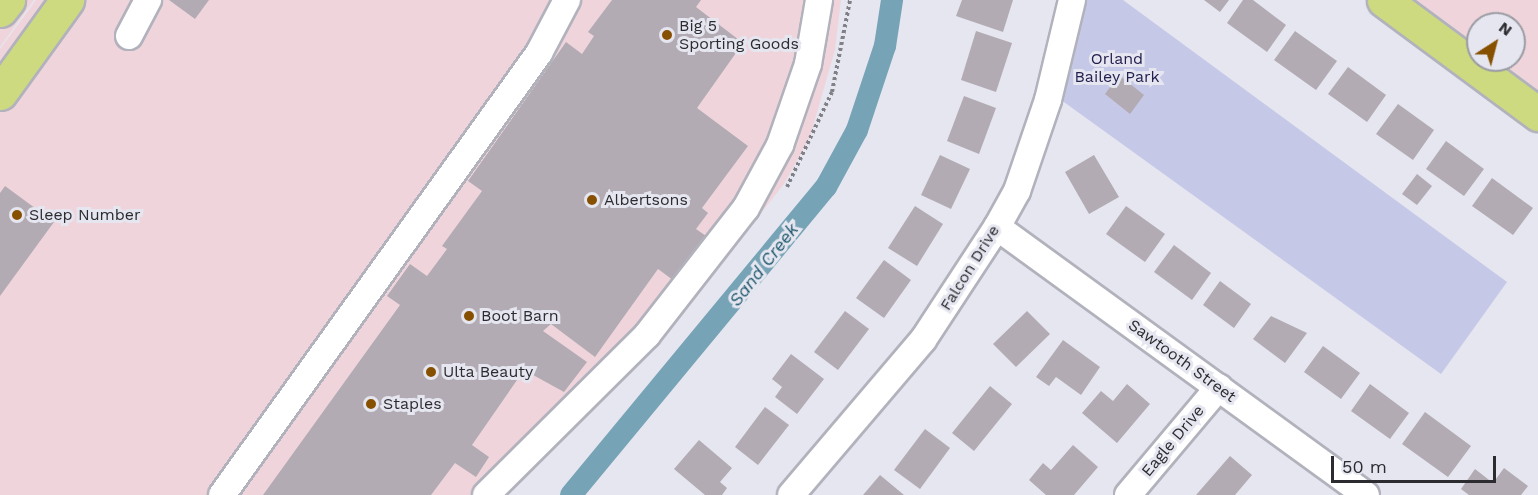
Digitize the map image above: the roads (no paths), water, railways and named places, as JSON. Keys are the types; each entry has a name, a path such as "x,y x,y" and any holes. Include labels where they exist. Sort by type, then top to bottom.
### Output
{"main road":[{"path":"0,10 8,0"},
{"path":"1384,0 1538,114"},
{"path":"0,93 53,8"}],"street":[{"path":"129,36 148,0"},
{"path":"222,495 539,53 567,0"},
{"path":"486,495 647,335 746,208 780,145 808,64 819,0"},
{"name":"Falcon Drive","path":"791,495 923,340 997,227 1017,191 1048,100 1072,0"},
{"name":"Sawtooth Street","path":"997,227 1366,495"},
{"name":"Eagle Drive","path":"1128,495 1219,387"}],"waterway":[{"name":"Sand Creek","path":"571,495 826,187 857,130 885,46 892,0"}],"place":[{"name":"Big 5 Sporting Goods","path":"667,35"},
{"name":"Albertsons","path":"592,200"},
{"name":"Sleep Number","path":"17,215"},
{"name":"Boot Barn","path":"469,316"},
{"name":"Ulta Beauty","path":"431,372"},
{"name":"Staples","path":"371,404"}],"park label":[{"name":"Orland Bailey Park","path":"1117,68"}]}
